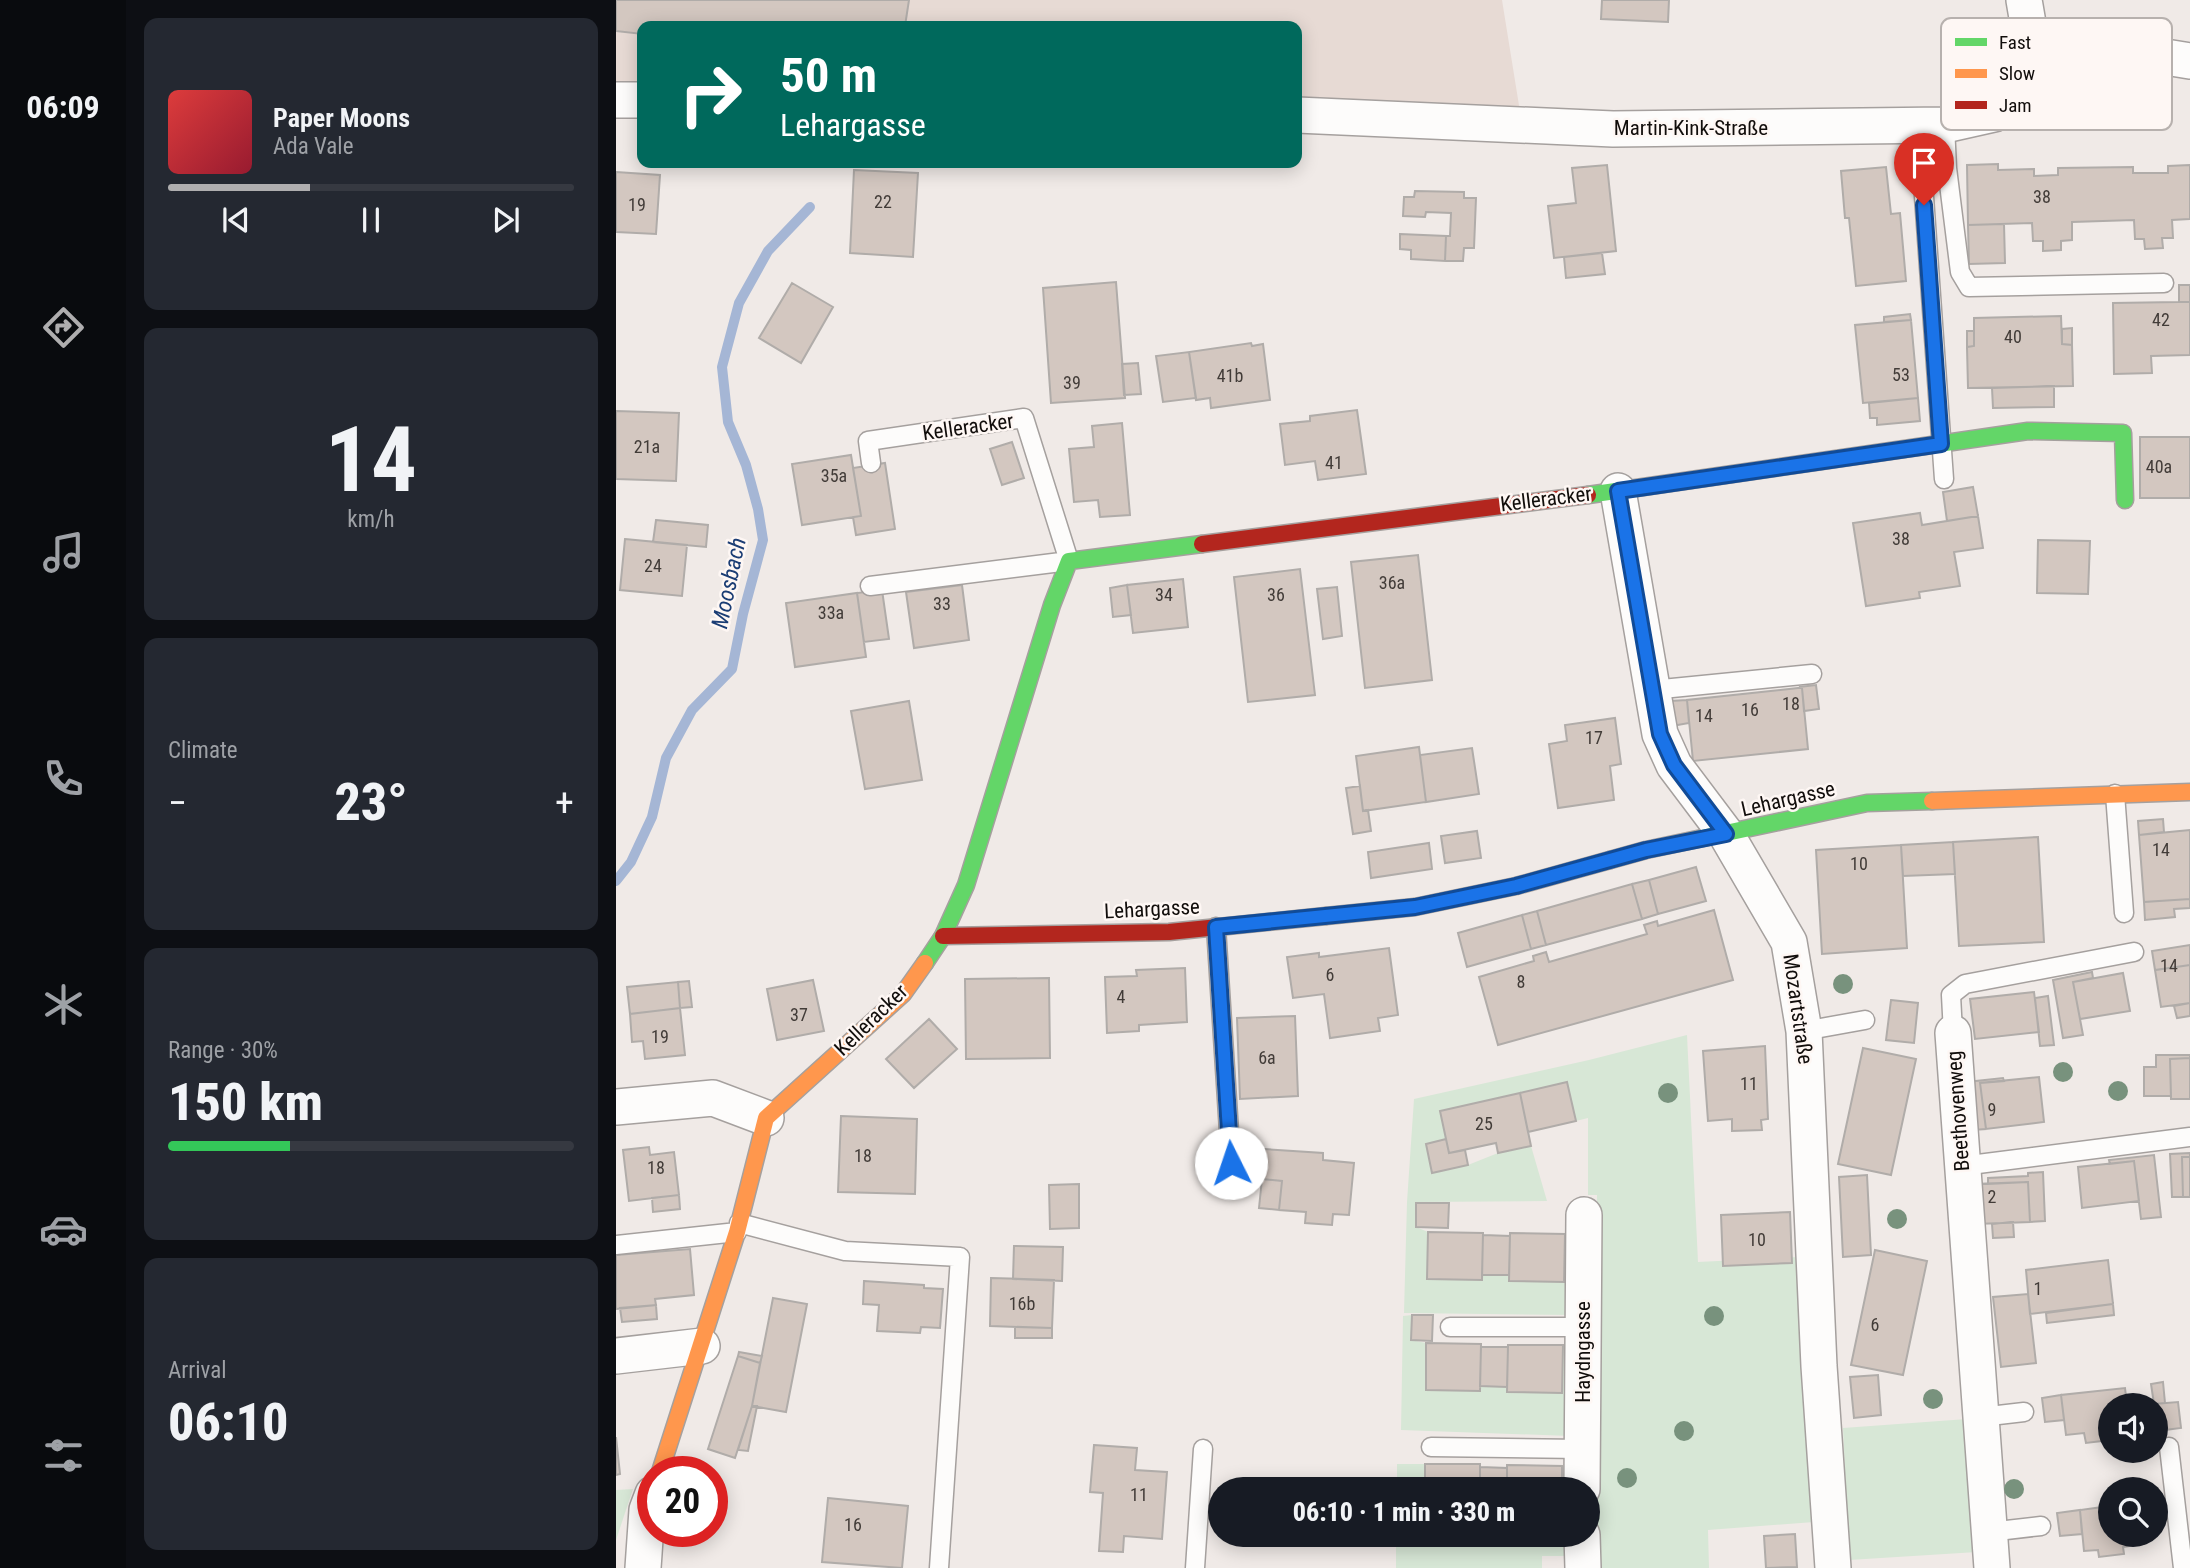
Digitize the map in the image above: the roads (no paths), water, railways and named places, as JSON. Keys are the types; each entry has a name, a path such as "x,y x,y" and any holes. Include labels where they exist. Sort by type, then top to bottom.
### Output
{"street":[{"path":"2024,0 2027,18"},
{"path":"2172,58 2190,61"},
{"path":"616,100 637,100"},
{"name":"Martin-Kink-Straße","path":"1302,115 1613,129 1941,124"},
{"name":"Kelleracker","path":"766,1118 903,994 943,936 966,885 1040,641 1069,561 1618,491 2028,432 2123,433 2126,500"},
{"name":"Mozartstraße","path":"1618,491 1660,734 1674,765 1726,834 1789,942 1804,1031 1819,1366 1833,1568"},
{"name":"Lehargasse","path":"943,936 1169,932 1415,907 1516,886 1646,850 1867,803 2190,792"},
{"name":"Beethovenweg","path":"1953,1033 1992,1568"},
{"path":"616,1107 713,1098 766,1118 738,1228 665,1456"},
{"name":"Haydngasse","path":"1583,1477 1584,1215"},
{"path":"616,1356 702,1346"},
{"path":"643,1568 644,1547"},
{"path":"1583,1547 1583,1568"}],"lane":[{"path":"1932,126 1948,168 1959,272 1969,287 2164,283"},
{"path":"1932,126 1944,479"},
{"name":"Kelleracker","path":"870,586 1069,561 1024,418 869,441 871,463"},
{"path":"1652,690 1812,674"},
{"path":"2115,794 2124,913"},
{"path":"1216,927 1231,1163"},
{"name":"Beethovenweg","path":"1953,1033 1951,995 1965,984 2134,952"},
{"path":"1804,1031 1865,1020"},
{"path":"1962,1166 2190,1137"},
{"path":"616,1245 738,1228 845,1251 960,1257 939,1568"},
{"path":"1450,1327 1583,1327"},
{"path":"1981,1417 2024,1412"},
{"path":"1431,1447 1582,1449"},
{"path":"2169,1447 2183,1568"},
{"path":"1195,1568 1203,1449"},
{"path":"1989,1532 2041,1527"}],"waterway":[{"name":"Moosbach","path":"616,881 631,862 652,817 666,758 692,710 732,669 743,614 763,540 746,465 728,422 722,367 739,303 768,251 810,207"}]}
